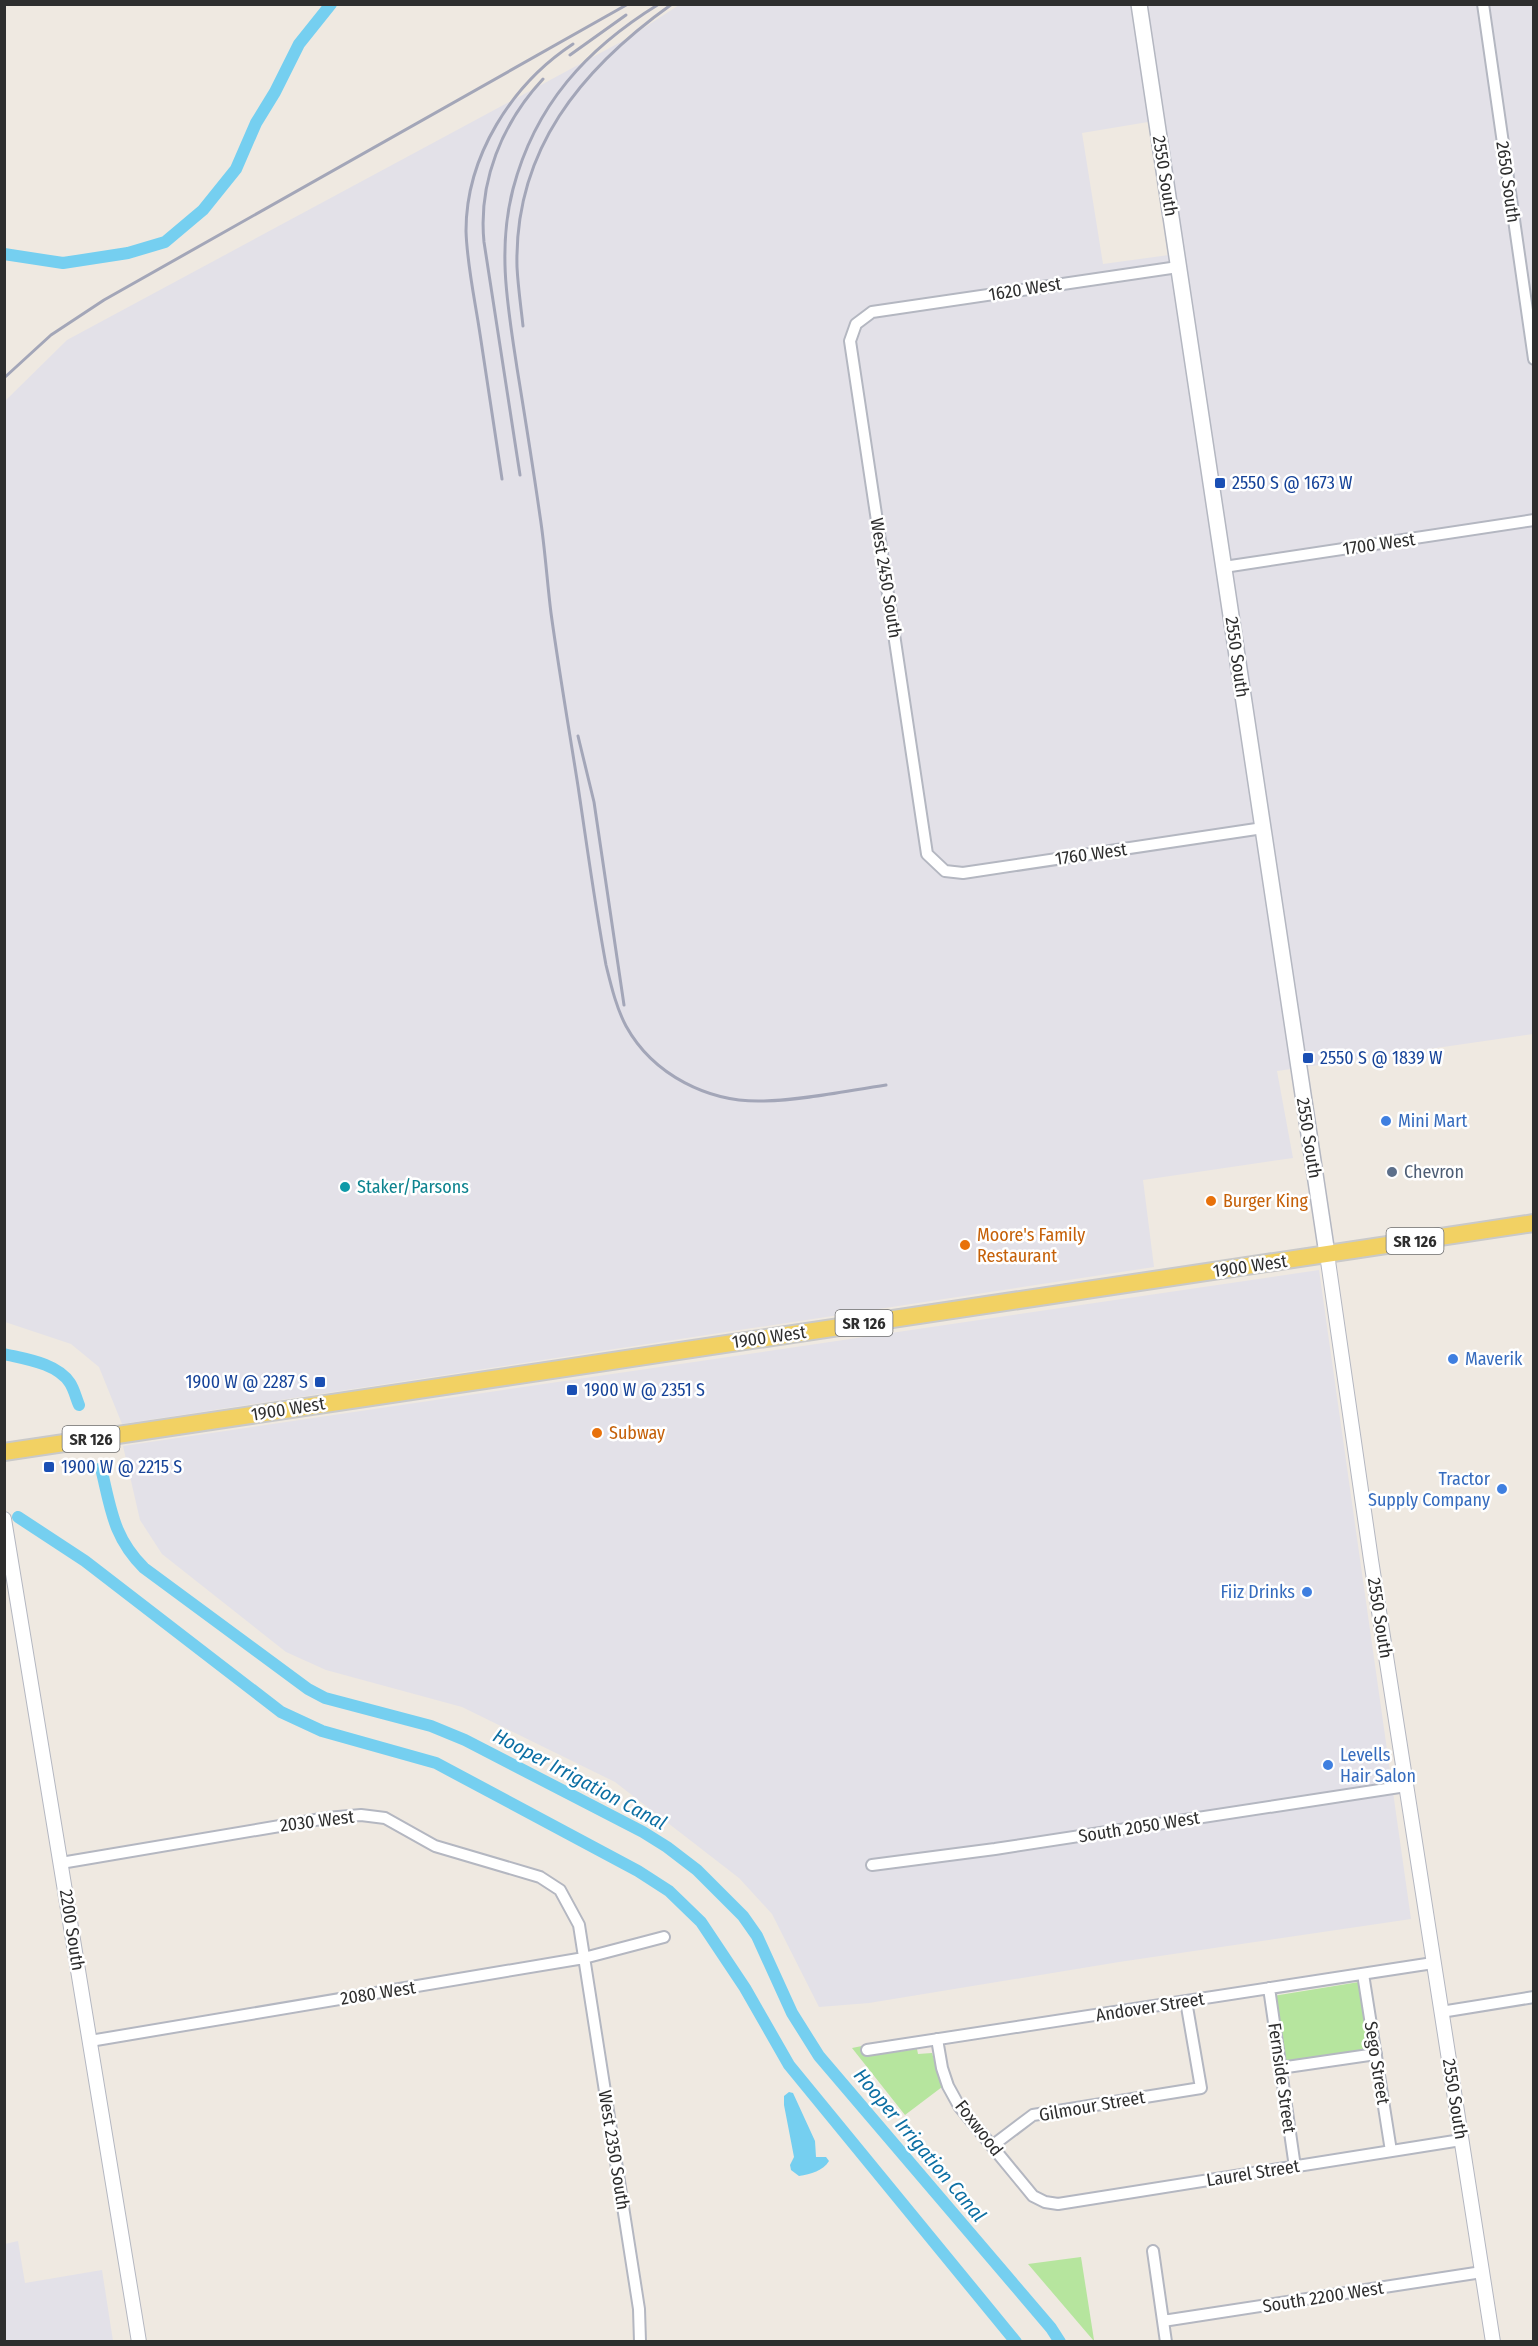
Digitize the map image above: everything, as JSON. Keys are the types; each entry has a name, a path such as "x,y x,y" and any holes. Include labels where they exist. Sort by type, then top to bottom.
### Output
{"main road":[{"name":"2550 South","path":"1139,4 1327,1254"},
{"name":"1900 West","path":"4,1452 1533,1223"}],"street":[{"name":"2650 South","path":"1483,4 1533,359"},
{"name":"1620 West","path":"872,312 1178,267"},
{"name":"West 2450 South","path":"872,312 855,324 850,341 927,854"},
{"name":"1700 West","path":"1224,567 1533,520"},
{"name":"1760 West","path":"927,854 945,871 963,873 1263,828"},
{"name":"2550 South","path":"1327,1254 1371,1560 1493,2342"},
{"name":"2200 South","path":"4,1519 139,2342"},
{"name":"South 2050 West","path":"872,1865 995,1849 1406,1786"},
{"name":"2030 West","path":"61,1863 327,1818 361,1815 385,1818 435,1846 540,1877 560,1890 579,1924 584,1958"},
{"name":"2080 West","path":"90,2041 584,1958 664,1937"},
{"name":"West 2350 South","path":"584,1958 639,2309 640,2342"},
{"name":"Andover Street","path":"867,2050 1434,1963"},
{"name":"Sego Street","path":"1363,1974 1391,2151"},
{"name":"Fernside Street","path":"1269,1989 1295,2167"},
{"path":"1441,2012 1533,1997"},
{"name":"Gilmour Street","path":"992,2146 1033,2115 1201,2088 1186,2001"},
{"name":"Foxwood","path":"937,2039 942,2068 948,2086 959,2106 1033,2196 1045,2202"},
{"path":"1280,2068 1376,2054"},
{"name":"Laurel Street","path":"1045,2202 1058,2204 1461,2140"},
{"path":"1153,2251 1166,2342"},
{"name":"South 2200 West","path":"1163,2322 1482,2272"}],"shaded area":[{"path":"679,5 1533,5 1533,1034 1277,1071 1293,1158 1143,1180 1154,1267 122,1424 99,1367 71,1344 5,1322 5,401 67,340 630,37","holes":["1148,122 1169,255 1103,264 1082,133"]},
{"path":"1319,1270 1411,1919 1119,1962 869,2003 819,2007 772,1914 739,1878 615,1782 462,1707 326,1670 286,1652 162,1554 140,1520 123,1446"},
{"path":"18,2241 25,2283 102,2270 113,2341 5,2341 5,2244"}],"green space":[{"path":"1359,1982 1370,2051 1284,2065 1273,1996"},
{"path":"862,2046 863,2055 868,2056 917,2049 918,2054 932,2053 942,2087 905,2115 852,2048"},
{"path":"1081,2257 1094,2340 1028,2264"}],"water":[{"path":"789,2092 793,2093 815,2141 816,2157 826,2157 829,2161 820,2170 799,2176 791,2170 790,2165 794,2157 784,2105 784,2096"}],"waterway":[{"path":"4,254 63,263 128,253 165,242 203,210 236,169 256,123 275,92 299,44 331,4"},
{"name":"Hooper Irrigation Canal","path":"4,1354 31,1360 57,1371 70,1383 79,1405"},
{"name":"Hooper Irrigation Canal","path":"101,1468 119,1534 144,1568 308,1689 325,1698 431,1726 465,1740 643,1832 697,1870 743,1916 757,1936 792,2013 819,2056 1051,2328 1060,2342"},
{"path":"18,1517 85,1561 281,1712 322,1731 436,1763 638,1871 669,1891 701,1922 745,1988 789,2065 1016,2342"}],"railway":[{"path":"4,378 51,335 104,300 628,4"},
{"path":"659,4 608,40 567,82 550,105 523,159 513,189 506,234 505,257 510,323 542,528 557,656 606,965 619,1011 637,1043 651,1059 684,1083 723,1097 764,1101 810,1097 886,1085"},
{"path":"523,326 517,267 519,225 527,186 541,150 559,116 582,85 609,56 672,4"},
{"path":"570,55 626,15"},
{"path":"502,479 468,257 466,231 468,203 474,176 484,149 512,101 551,60 573,44"},
{"path":"520,475 484,242 483,220 489,176 496,154 516,115 528,96 543,79"},
{"path":"578,736 594,802 624,1005"}],"place":[{"name":"2550 S @ 1673 W","path":"1220,483"},
{"name":"2550 S @ 1839 W","path":"1308,1058"},
{"name":"Mini Mart","path":"1386,1121"},
{"name":"Chevron","path":"1392,1172"},
{"name":"Staker/Parsons","path":"345,1187"},
{"name":"Burger King","path":"1211,1201"},
{"name":"Moore's Family Restaurant","path":"965,1245"},
{"name":"Maverik","path":"1453,1359"},
{"name":"1900 W @ 2287 S","path":"320,1382"},
{"name":"1900 W @ 2351 S","path":"572,1390"},
{"name":"Subway","path":"597,1433"},
{"name":"1900 W @ 2215 S","path":"49,1467"},
{"name":"Tractor Supply Company","path":"1502,1489"},
{"name":"Fiiz Drinks","path":"1307,1592"},
{"name":"Levells Hair Salon","path":"1328,1765"}]}
